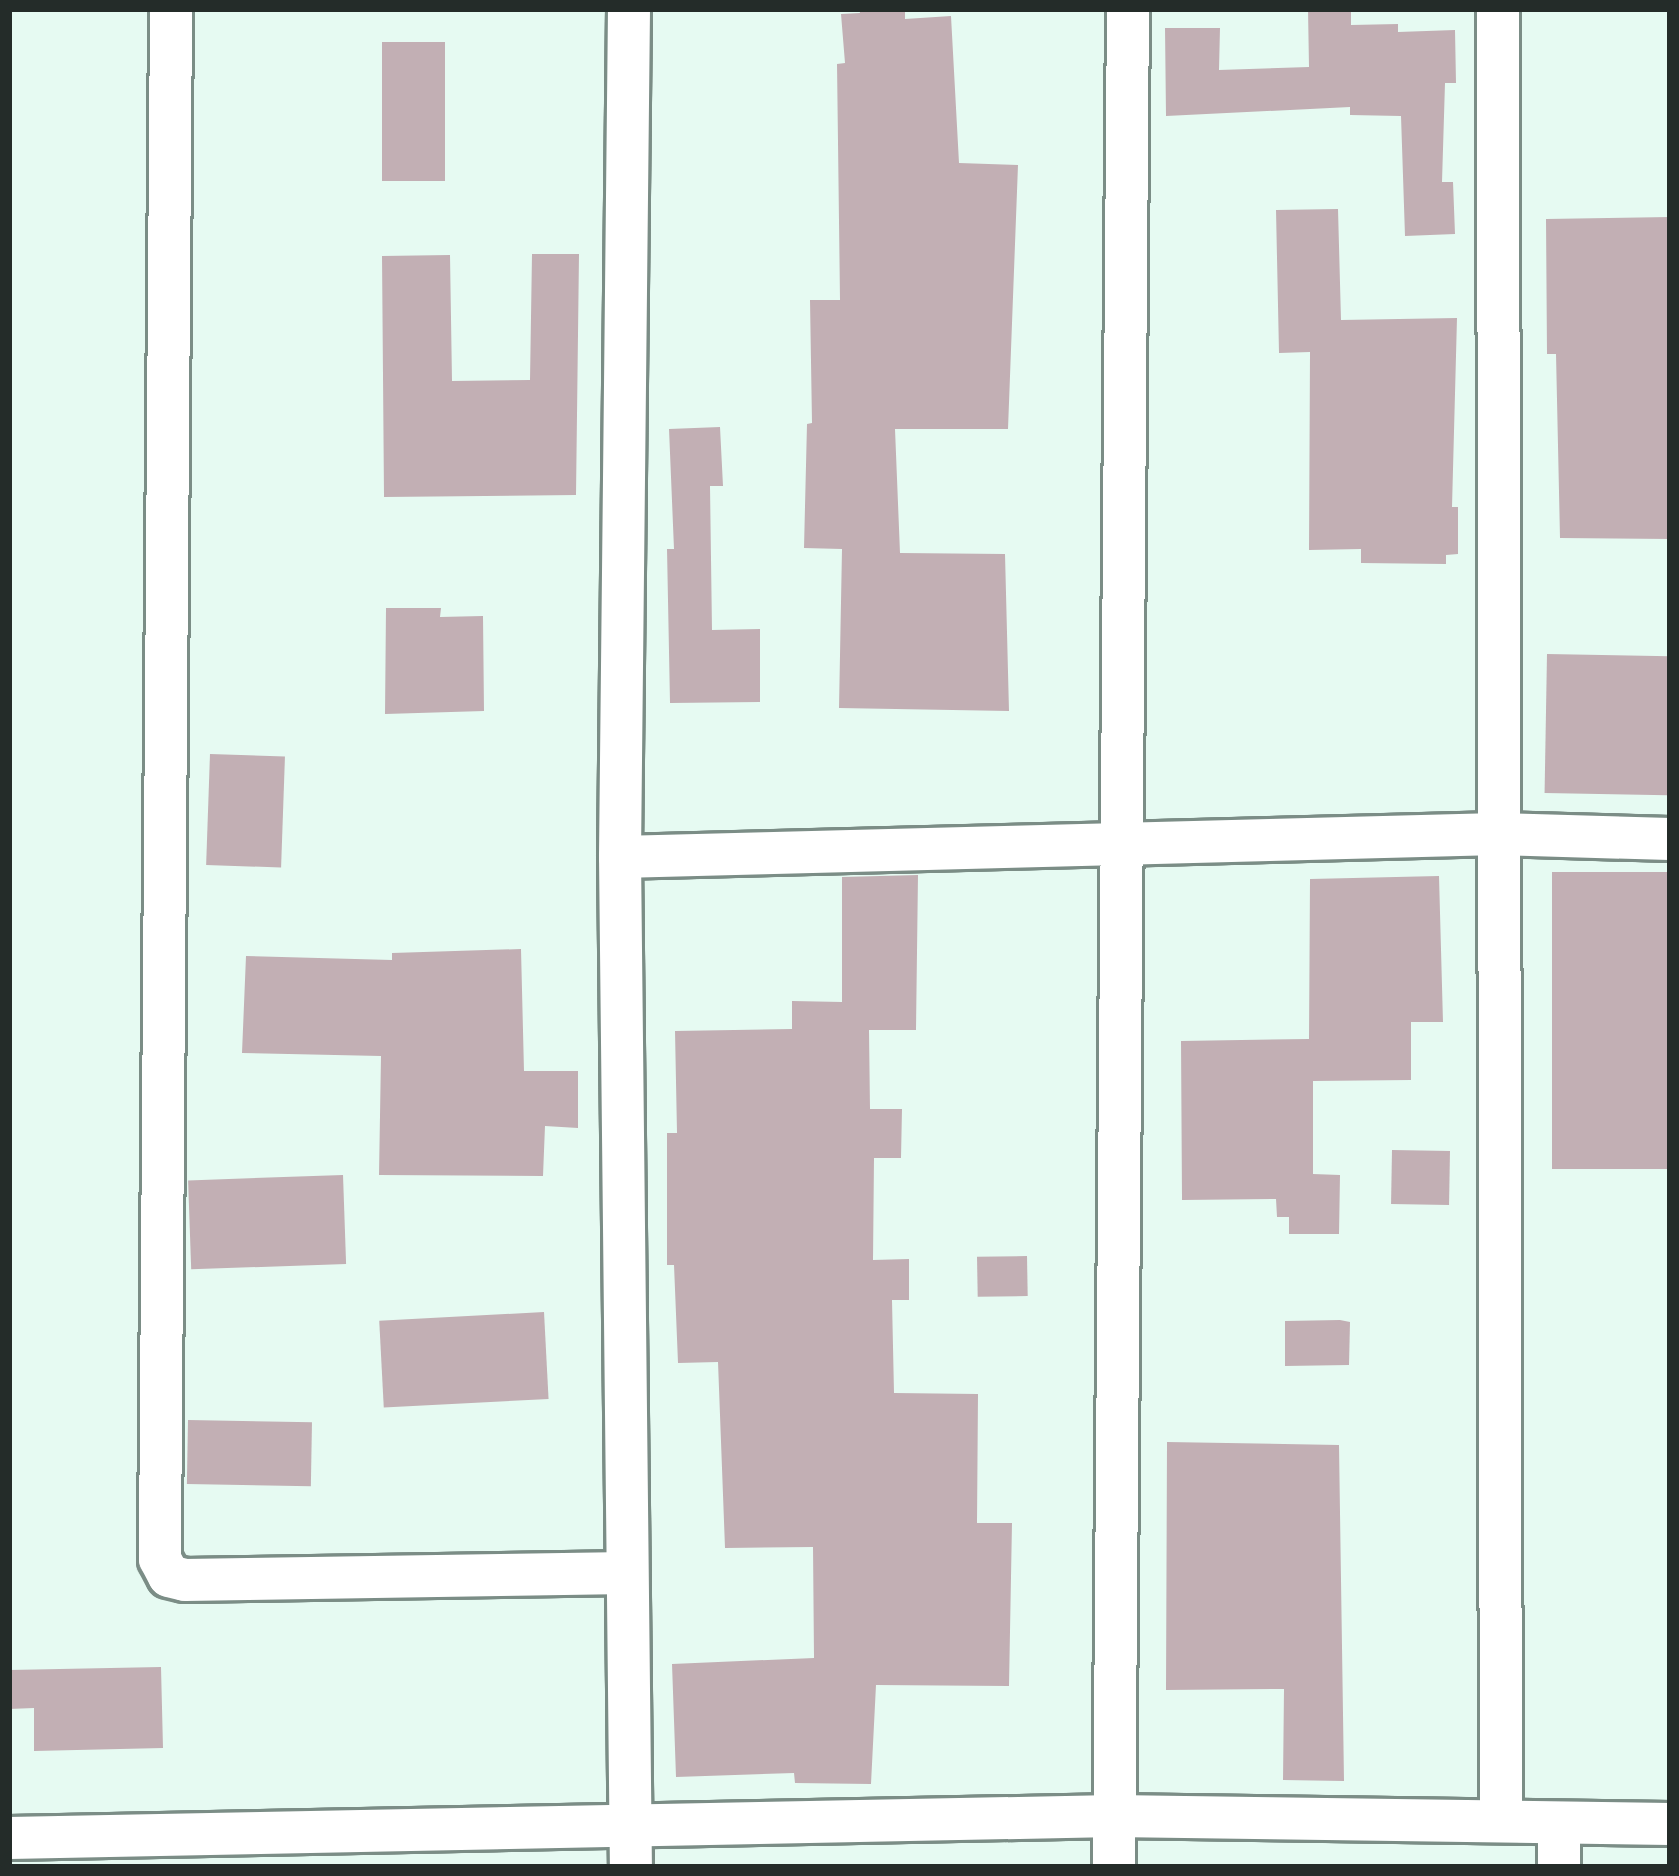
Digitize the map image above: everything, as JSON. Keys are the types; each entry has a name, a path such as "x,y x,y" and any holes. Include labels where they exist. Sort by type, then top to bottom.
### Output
{"street":[{"path":"171,9 160,1559 169,1576 185,1580 627,1573"},
{"path":"629,9 620,857 631,1867"},
{"path":"1114,1867 1127,9"},
{"path":"1498,9 1501,1822"},
{"path":"620,857 1120,848 1498,834 1670,839"},
{"path":"9,1838 164,1852 631,1824 1114,1816 1670,1824"},
{"path":"1559,1823 1559,1867"}],"building":[{"path":"859,9 905,9 905,19 951,16 959,163 1018,165 1008,429 895,429 900,553 1005,554 1009,711 839,708 842,549 804,548 807,424 812,423 810,300 840,300 837,64 845,63 841,14 860,13"},
{"path":"1308,9 1351,9 1351,25 1398,24 1398,32 1455,30 1456,83 1445,83 1442,182 1453,182 1455,234 1405,236 1401,116 1350,115 1350,107 1166,116 1165,28 1220,28 1219,70 1309,67"},
{"path":"382,42 445,42 445,181 382,181"},
{"path":"1338,209 1341,320 1457,318 1452,507 1458,507 1458,554 1446,555 1446,564 1361,563 1361,549 1309,550 1310,352 1279,353 1276,210"},
{"path":"1670,217 1670,539 1560,538 1556,354 1547,354 1546,219"},
{"path":"532,254 579,254 576,495 384,497 382,256 450,255 452,381 530,380"},
{"path":"720,427 723,486 710,486 712,630 760,629 760,702 670,703 667,549 674,549 669,429"},
{"path":"386,608 441,608 440,617 483,616 484,711 385,714"},
{"path":"1547,654 1670,656 1668,795 1545,793"},
{"path":"210,754 285,757 281,868 206,865"},
{"path":"1552,872 1670,872 1670,1169 1552,1169"},
{"path":"918,875 916,1030 869,1030 870,1109 902,1109 901,1158 874,1158 873,1260 909,1259 909,1300 892,1300 894,1393 978,1394 977,1523 1012,1523 1009,1686 876,1685 871,1784 795,1783 794,1773 676,1777 672,1664 814,1658 813,1547 725,1548 718,1362 678,1363 674,1265 667,1265 667,1133 677,1133 675,1031 792,1029 792,1001 842,1002 842,877"},
{"path":"1439,876 1443,1022 1411,1022 1411,1080 1313,1081 1313,1174 1340,1175 1339,1234 1289,1234 1289,1217 1277,1217 1276,1199 1182,1200 1181,1041 1309,1039 1310,879"},
{"path":"521,949 524,1071 578,1071 578,1128 545,1126 543,1176 379,1175 381,1056 242,1053 246,956 392,960 392,953"},
{"path":"1392,1150 1450,1151 1449,1205 1391,1204"},
{"path":"343,1175 346,1264 191,1269 188,1180"},
{"path":"1027,1256 1028,1296 978,1297 977,1257"},
{"path":"544,1312 549,1399 384,1408 379,1321"},
{"path":"1285,1321 1350,1322 1349,1365 1285,1366"},
{"path":"188,1420 312,1422 311,1486 187,1484"},
{"path":"1167,1442 1339,1445 1344,1781 1283,1780 1284,1689 1166,1690"},
{"path":"161,1667 163,1748 34,1751 34,1708 9,1709 9,1670"}]}
